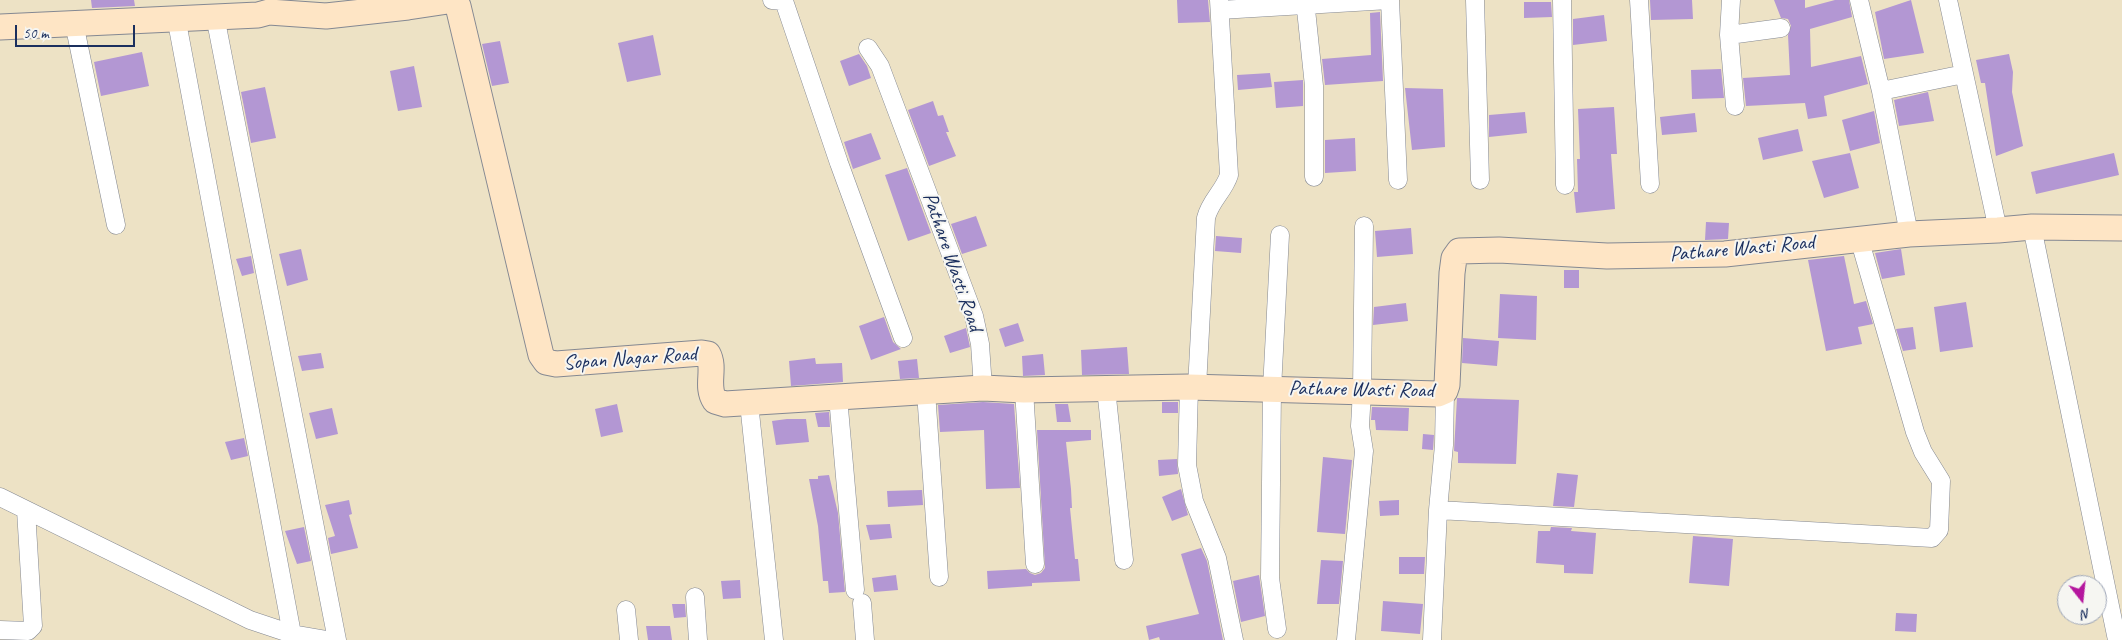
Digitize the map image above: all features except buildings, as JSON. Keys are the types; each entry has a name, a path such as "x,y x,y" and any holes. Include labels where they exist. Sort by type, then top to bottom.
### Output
{"street":[{"path":"778,0 903,338"},
{"path":"1234,640 1217,558 1194,501 1187,465 1206,218 1208,208 1226,183 1229,175 1220,5 1390,0 1398,180"},
{"path":"1475,0 1480,180"},
{"path":"1562,0 1565,185"},
{"path":"1639,0 1650,184"},
{"path":"1731,0 1729,36 1735,106"},
{"path":"1859,0 1881,91 1909,234"},
{"path":"1948,0 1998,230"},
{"path":"0,27 176,17 258,15 269,6 326,16 460,1"},
{"name":"Sopan Nagar Road","path":"460,1 460,16 541,355 546,362 556,364 708,354 711,360 710,393 715,401 725,404 983,388"},
{"path":"1305,3 1314,86 1314,177"},
{"path":"215,16 337,640"},
{"path":"176,17 292,634"},
{"path":"74,23 116,225"},
{"path":"1729,36 1781,28"},
{"name":"Pathare Wasti Road","path":"868,48 880,66 974,316 980,344 983,388 1024,390 1193,387 1438,394 1445,391 1452,273 1454,258 1459,251 1499,250 1607,256 1724,254 1858,238 1909,234 1998,230 2032,226 2122,228"},
{"path":"1881,91 1964,74"},
{"path":"1346,640 1364,452 1360,426 1364,226"},
{"path":"2032,226 2117,640"},
{"path":"1277,629 1270,578 1272,389 1280,234"},
{"path":"1438,510 1932,538 1939,530 1941,481 1923,452 1915,432 1858,238"},
{"path":"1106,388 1124,560"},
{"path":"1024,390 1035,564"},
{"path":"1432,640 1438,510 1444,445 1445,391"},
{"path":"926,392 940,577"},
{"path":"838,397 858,596 865,640"},
{"path":"749,402 774,640"},
{"path":"0,497 250,620 292,634 328,640"},
{"path":"0,630 28,631 33,626 26,510"},
{"path":"695,597 698,640"},
{"path":"626,610 629,640"}]}
